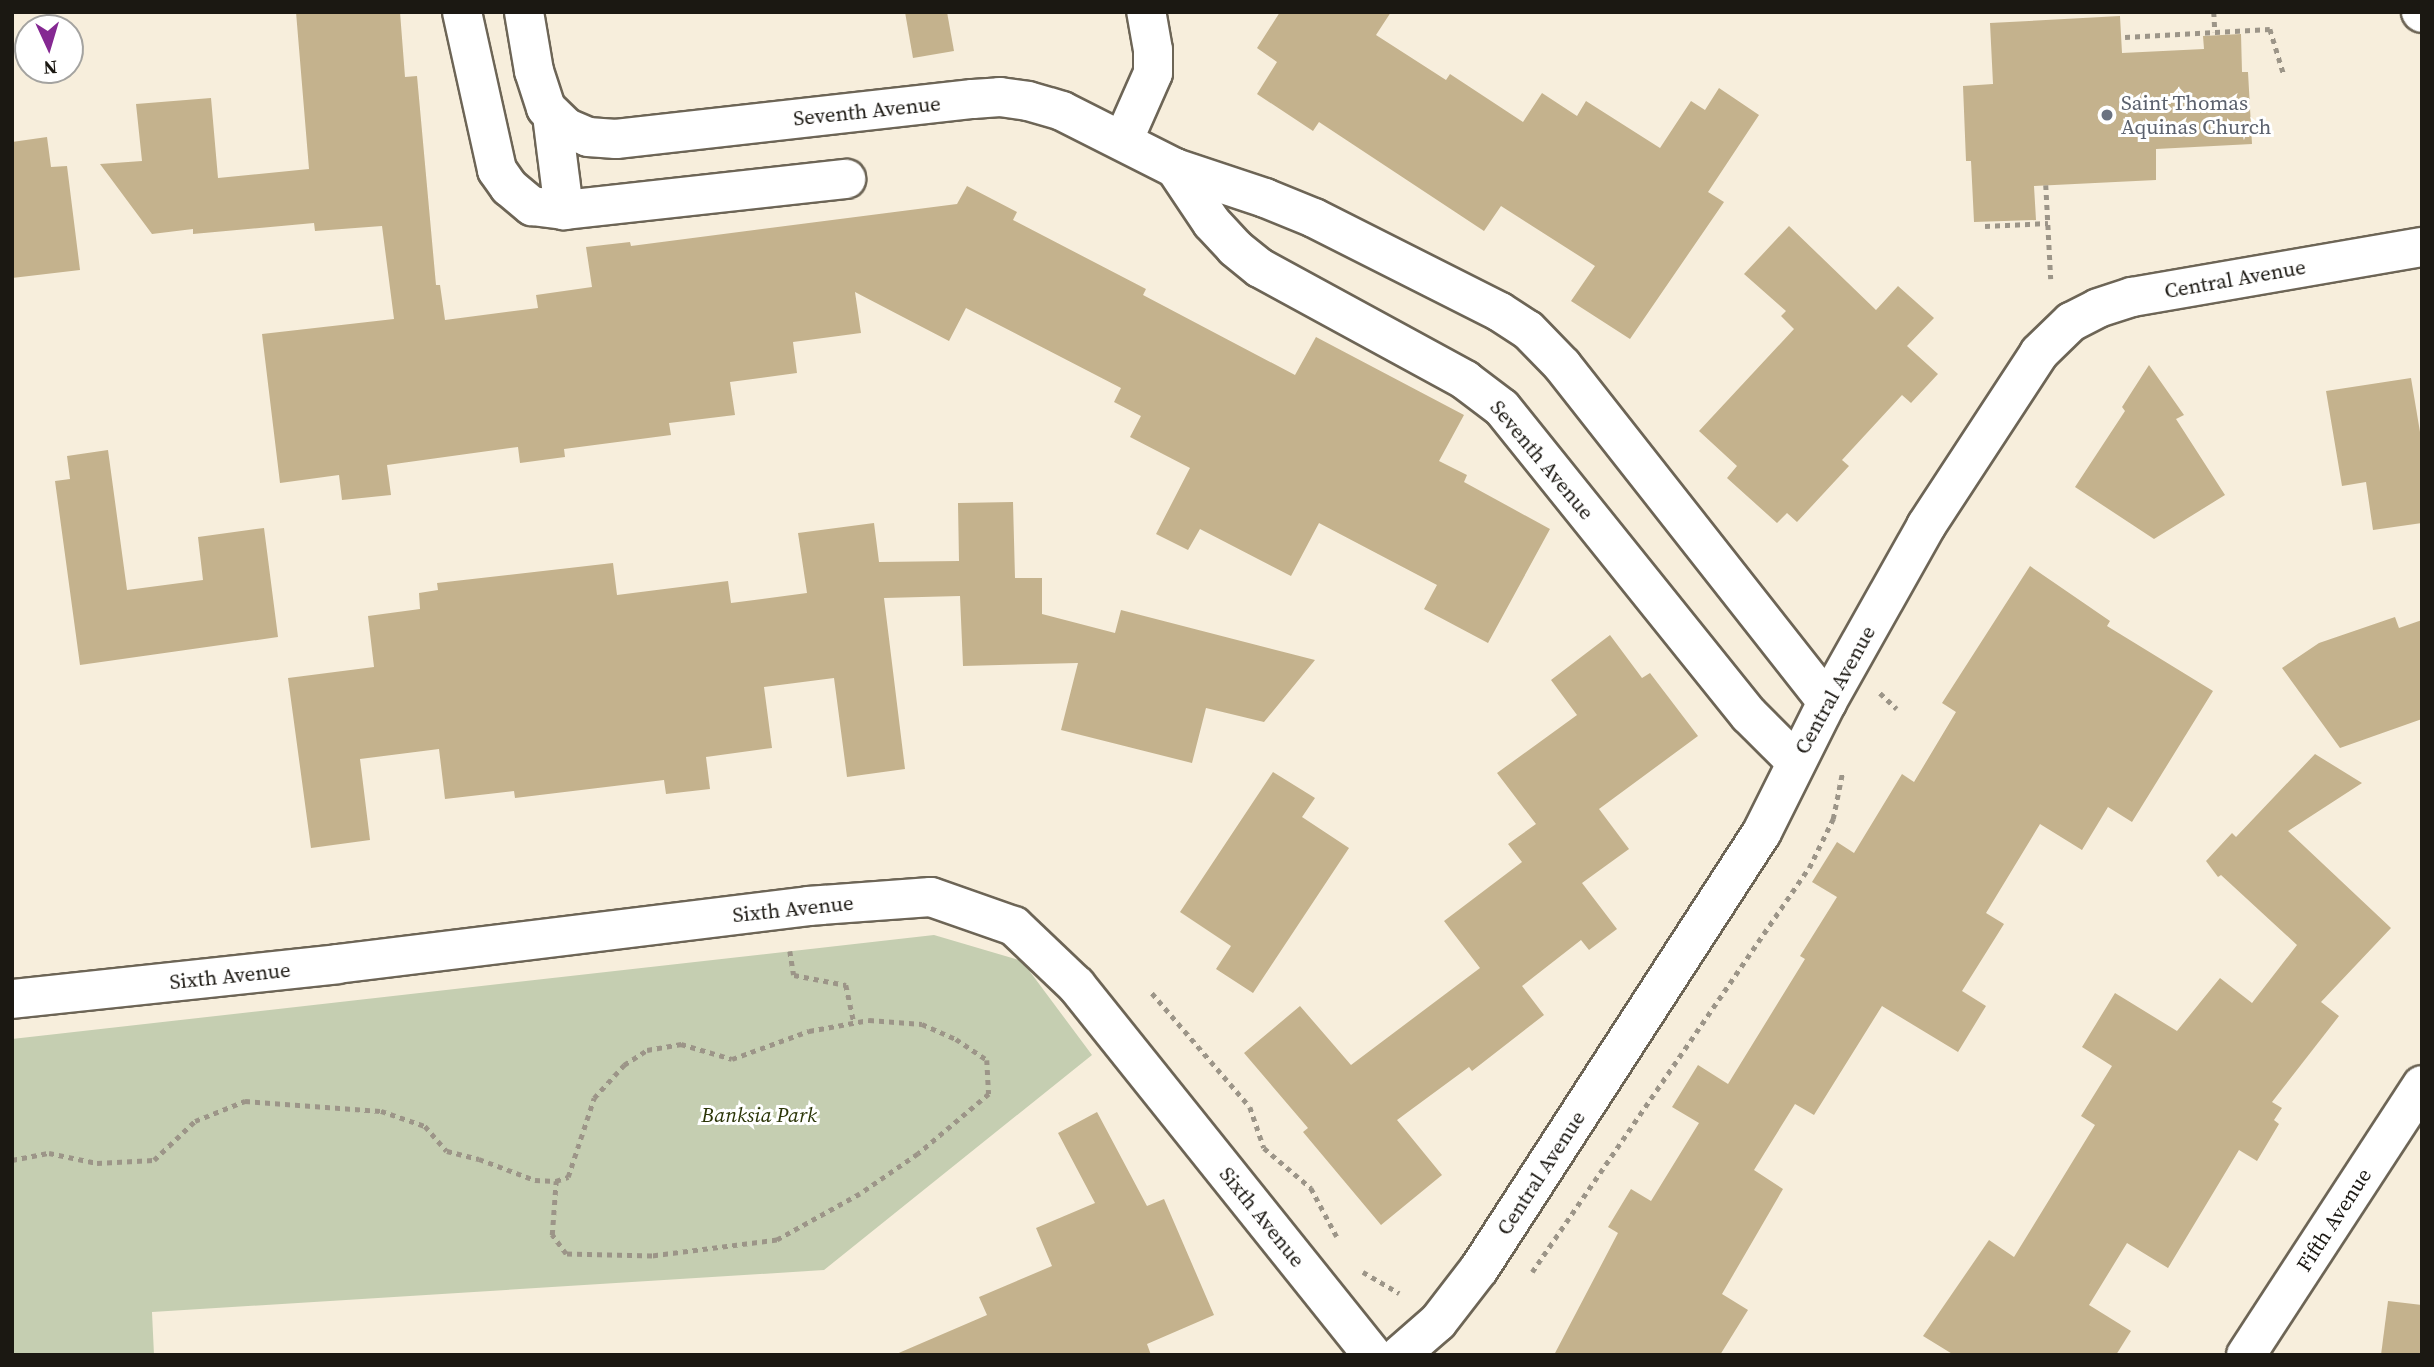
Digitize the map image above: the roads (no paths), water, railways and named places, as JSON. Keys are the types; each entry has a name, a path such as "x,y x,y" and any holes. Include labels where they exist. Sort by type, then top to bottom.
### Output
{"street":[{"path":"462,12 489,145 499,175 517,195 532,206 564,210 846,179"},
{"path":"524,12 538,88 552,115 564,210"},
{"path":"1123,141 1153,74 1153,50 1146,12"},
{"name":"Seventh Avenue","path":"552,115 574,131 596,139 609,139 1000,97 1062,111 1175,168 1265,198 1314,218 1500,312 1528,330 1562,365 1827,702"},
{"name":"Seventh Avenue","path":"1175,168 1212,223 1260,268 1465,380 1502,408 1749,715 1796,762"},
{"name":"Central Avenue","path":"1399,1355 1438,1322 1479,1269 1762,832 1827,702 1947,493 2039,353 2071,322 2098,308 2132,297 2422,247"},
{"name":"Sixth Avenue","path":"12,999 337,964 808,906 931,897 1014,926 1076,985 1373,1355"},
{"name":"Fifth Avenue","path":"2246,1355 2422,1085"}],"place":[{"name":"Saint Thomas Aquinas Church","path":"2107,115"}],"park label":[{"name":"Banksia Park","path":"759,1115"}]}
